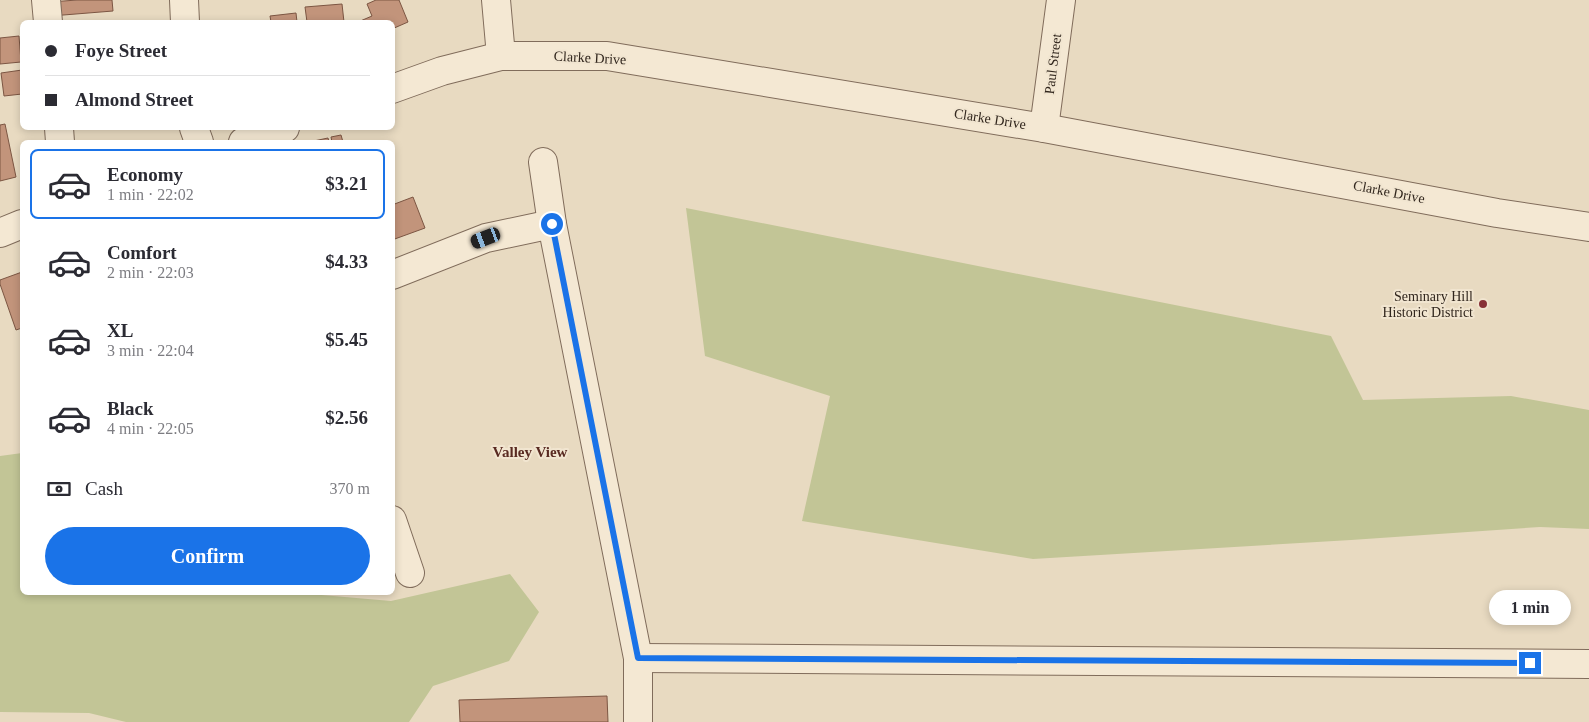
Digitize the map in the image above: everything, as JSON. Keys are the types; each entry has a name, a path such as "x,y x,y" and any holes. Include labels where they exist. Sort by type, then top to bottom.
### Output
{"street":[{"path":"46,0 48,20"},
{"path":"184,0 185,20"},
{"path":"496,0 500,56"},
{"name":"Paul Street","path":"1044,128 1061,0"},
{"name":"Clarke Drive","path":"395,88 442,71 500,56 607,56 1044,128 1497,213 1589,227"},
{"path":"255,140 280,130"},
{"path":"543,162 552,224 638,658 638,722"},
{"path":"395,274 486,238 552,224"},
{"path":"0,233 20,225"},
{"path":"395,529 410,573"},
{"path":"638,658 1589,664"}],"green space":[{"path":"686,208 1331,336 1363,400 1511,396 1589,410 1589,529 1540,527 1033,559 802,521 830,396 705,356"},
{"path":"20,453 20,595 322,595 391,601 510,574 539,612 509,661 433,686 409,722 126,722 89,713 0,712 0,456"}],"building":[{"path":"112,0 113,11 51,16 50,2"},
{"path":"376,0 399,0 408,22 395,28 395,20 363,20 372,16 367,4"},
{"path":"342,4 344,20 307,20 305,7"},
{"path":"296,13 297,20 271,20 270,16"},
{"path":"19,36 20,62 0,64 0,38"},
{"path":"20,70 20,94 4,96 1,73"},
{"path":"5,124 16,177 0,181 0,125"},
{"path":"341,135 342,140 332,140 331,137"},
{"path":"413,197 425,228 395,239 395,204"},
{"path":"20,273 20,329 16,330 0,280"},
{"path":"607,696 608,722 460,722 459,700"}],"place":[{"name":"Seminary Hill Historic District","path":"1483,304"}],"district":[{"name":"Valley View","path":"530,452"}],"route":[{"path":"552,224 638,658 1530,663"}]}
